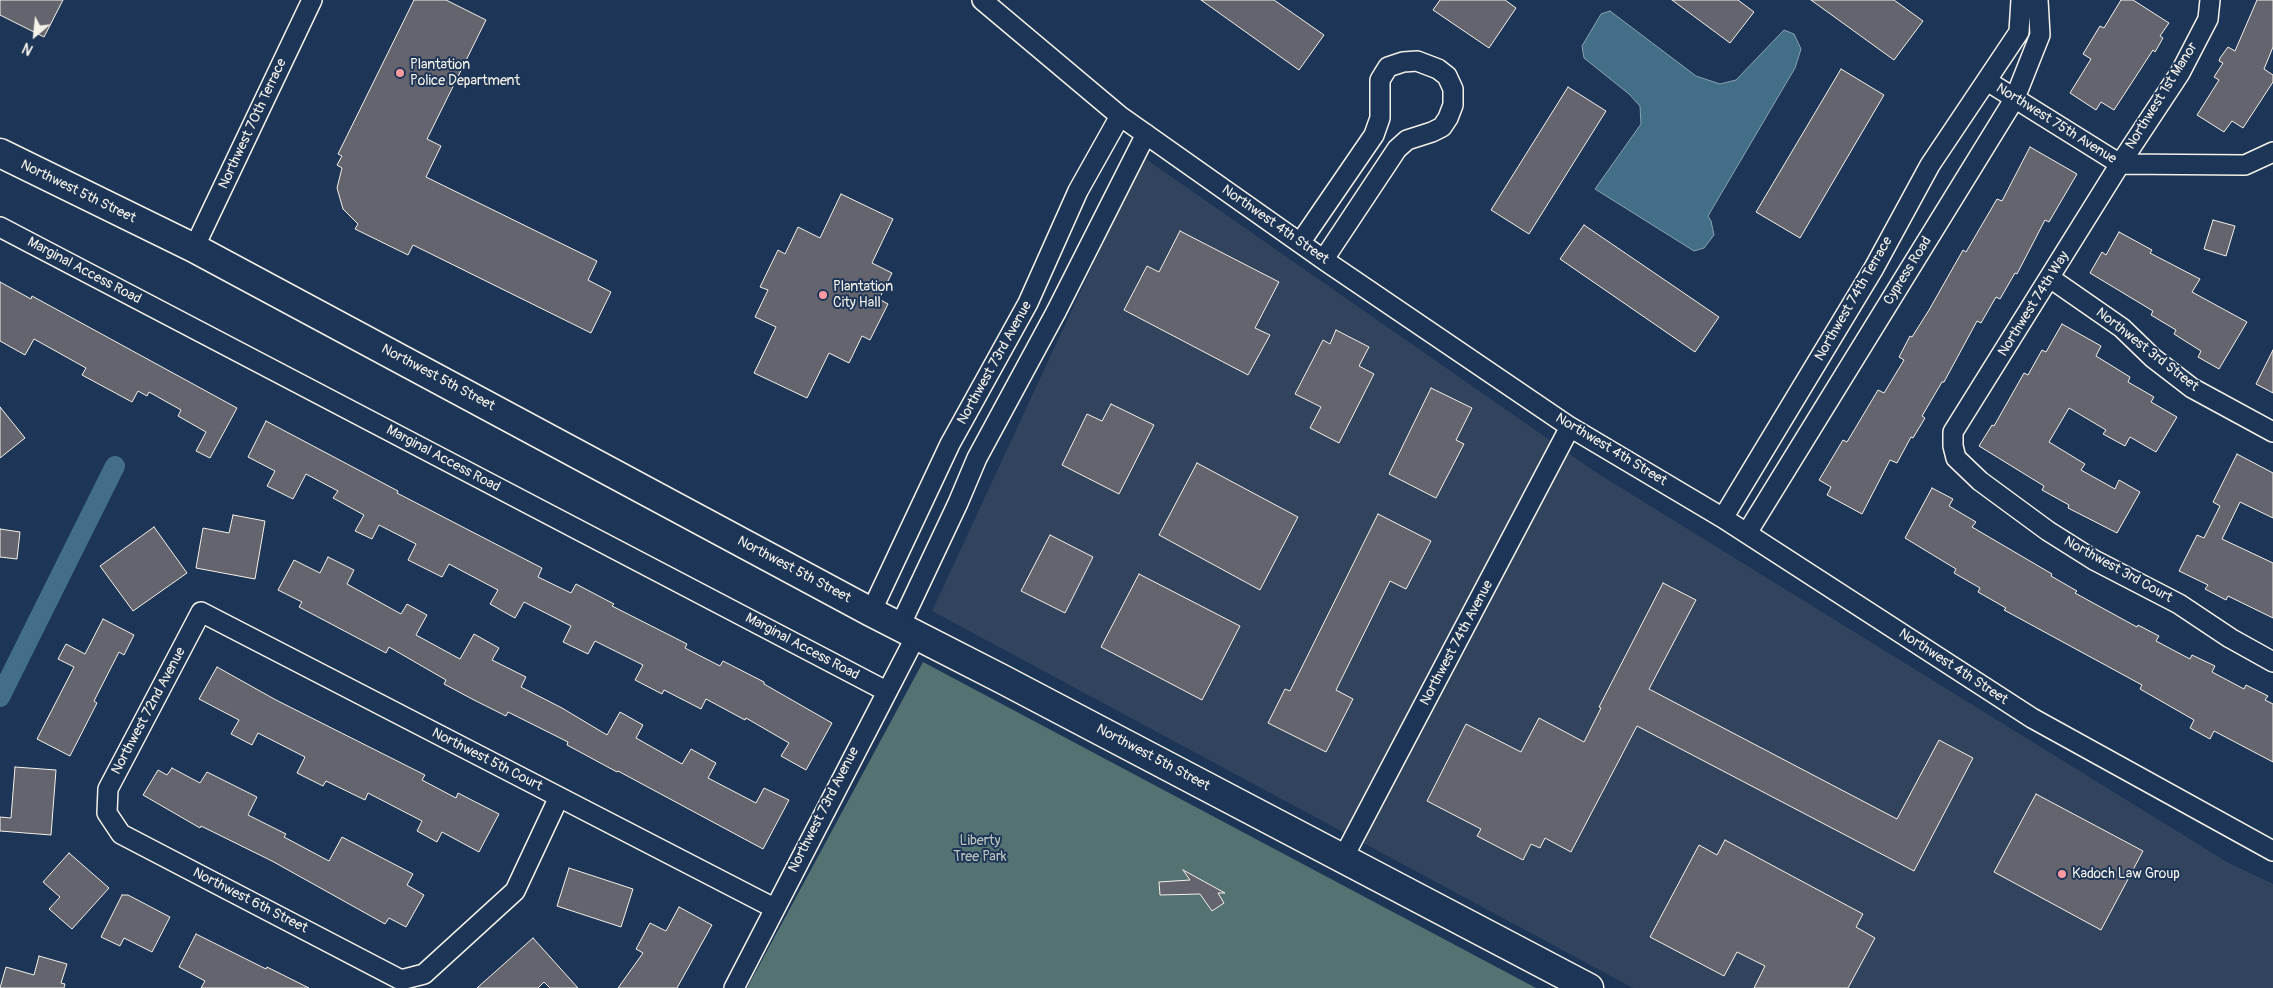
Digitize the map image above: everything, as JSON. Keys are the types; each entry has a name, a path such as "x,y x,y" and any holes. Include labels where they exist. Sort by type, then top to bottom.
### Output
{"street":[{"name":"Northwest 70th Terrace","path":"194,248 312,0"},
{"name":"Northwest 4th Street","path":"982,0 1120,116 1300,243 1570,427 1747,533 2032,718 2273,851"},
{"path":"1987,81 2019,32 2021,0"},
{"name":"Cypress Road","path":"1747,533 2015,98 2040,35 2038,0"},
{"name":"Northwest 1st Manor","path":"2120,164 2180,73 2208,20 2210,0"},
{"path":"1300,243 1374,135 1380,118 1380,80 1388,67 1403,62 1417,61 1438,68 1447,76 1453,90 1453,105 1448,118 1442,127 1407,140 1397,150 1324,259"},
{"name":"Northwest 75th Avenue","path":"1987,81 2120,164 2245,165 2273,152"},
{"name":"Northwest 74th Terrace","path":"1723,518 1874,268 1930,165 1987,81"},
{"name":"Northwest 73rd Avenue","path":"871,612 950,444 1028,303 1078,191 1120,116"},
{"name":"Northwest 73rd Avenue","path":"734,988 886,691 908,630 977,458 1056,312 1146,134"},
{"name":"Northwest 5th Street","path":"0,153 194,248 871,612 1588,988"},
{"name":"Northwest 74th Way","path":"1953,446 1953,432 2120,164"},
{"name":"Marginal Access Road","path":"0,226 886,691"},
{"name":"Northwest 3rd Street","path":"2050,278 2122,328 2153,358 2192,388 2273,432"},
{"name":"Northwest 74th Avenue","path":"1343,858 1570,427"},
{"name":"Northwest 3rd Court","path":"1953,446 1956,458 1980,481 2048,531 2094,560 2179,604 2230,638 2273,662"},
{"name":"Northwest 5th Court","path":"201,612 774,908"},
{"name":"Northwest 72nd Avenue","path":"107,813 108,790 201,612"},
{"name":"Northwest 6th Street","path":"107,813 121,834 402,980 424,974 515,892 559,797"}],"shaded area":[{"path":"1610,11 1696,76 1720,84 1736,80 1784,30 1794,34 1801,49 1795,68 1708,216 1714,235 1704,248 1694,251 1595,189 1641,124 1640,106 1629,94 1584,58 1582,46 1601,14"},
{"path":"1143,157 1597,473 2227,862 2273,884 2273,988 1633,988 932,611"}],"green space":[{"name":"Liberty Tree Park","path":"923,662 1536,988 747,988"}],"building":[{"path":"0,0 63,0 44,37 0,15"},
{"name":"Plantation Police Department","path":"414,0 446,0 486,20 427,139 441,146 426,177 597,261 588,280 611,292 591,333 413,245 408,255 355,229 358,224 343,209 337,188 342,168 337,165 342,156 338,154"},
{"path":"1201,0 1274,0 1324,35 1299,70"},
{"path":"1440,0 1505,0 1516,8 1489,48 1433,10"},
{"path":"1672,0 1738,0 1754,12 1730,43"},
{"path":"1811,0 1894,0 1923,21 1894,60"},
{"path":"2121,0 2133,0 2169,23 2160,36 2163,38 2155,52 2153,50 2114,110 2101,102 2096,110 2070,93 2091,59 2083,54 2100,26 2104,28"},
{"path":"2257,0 2273,0 2273,47 2264,69 2273,75 2273,82 2243,128 2232,121 2224,132 2197,115 2219,80 2214,77 2223,63 2219,61 2220,58 2228,47 2235,51"},
{"path":"1841,69 1884,95 1800,238 1756,212"},
{"path":"1568,87 1606,111 1529,234 1491,210"},
{"path":"2030,147 2077,174 2049,222 2045,220 2017,274 2015,273 2000,299 1996,297 1981,323 1977,321 1944,382 1942,382 1922,416 1925,418 1913,438 1911,437 1897,463 1890,460 1862,514 1827,495 1831,487 1819,480 1843,440 1847,442 1878,390 1884,393 1904,360 1899,357 1910,336 1912,337 1929,310 1963,250 1966,252 1997,199 2002,201"},
{"name":"Plantation City Hall","path":"841,194 893,219 872,263 892,273 879,299 888,304 870,340 862,336 849,363 829,353 807,398 754,373 776,327 755,317 768,290 760,287 778,250 785,254 798,227 820,238"},
{"path":"2213,220 2235,226 2226,256 2204,249"},
{"path":"1584,225 1719,317 1695,352 1560,259"},
{"path":"1180,231 1279,282 1255,328 1270,335 1248,375 1124,310 1147,266 1159,272"},
{"path":"2119,232 2152,250 2150,253 2200,279 2192,292 2247,322 2219,369 2198,357 2201,351 2174,334 2176,330 2151,315 2153,311 2090,273 2102,252 2106,255"},
{"path":"0,282 31,299 32,296 237,408 210,458 196,451 206,432 178,416 181,410 149,392 147,396 138,391 132,402 82,375 86,368 34,339 25,355 0,341"},
{"path":"2062,324 2101,346 2096,356 2130,377 2128,382 2154,397 2151,402 2177,417 2156,452 2130,437 2125,446 2103,434 2106,430 2069,408 2049,442 2085,464 2081,470 2115,489 2119,480 2140,492 2117,533 2068,508 2069,505 2042,490 2044,486 1979,446 1992,425 1994,426 2024,373 2028,375 2042,350 2046,352"},
{"path":"1336,330 1369,347 1359,366 1374,374 1339,443 1310,428 1321,407 1295,394 1323,340 1330,344"},
{"path":"2273,350 2273,393 2256,384"},
{"path":"1431,388 1472,408 1456,440 1464,444 1436,498 1389,474"},
{"path":"1111,404 1154,425 1119,494 1062,465 1087,414 1102,421"},
{"path":"0,407 25,438 0,458"},
{"path":"266,421 398,491 397,493 542,568 538,577 571,593 576,584 614,604 612,606 687,644 685,648 720,666 723,661 764,682 764,684 832,723 806,770 781,756 789,743 746,718 745,720 706,699 701,709 664,690 662,694 635,680 643,665 595,641 588,654 563,642 571,626 524,602 515,618 490,604 498,590 449,564 442,577 408,560 416,544 379,525 372,539 355,531 364,515 333,498 338,491 306,474 293,499 267,486 275,471 248,457"},
{"path":"2237,454 2273,473 2273,518 2240,502 2222,539 2273,563 2273,618 2228,596 2226,600 2205,589 2208,585 2179,571 2197,535 2204,538 2220,506 2213,502"},
{"path":"1197,463 1298,517 1260,590 1159,535"},
{"path":"1932,488 1953,499 1949,506 1976,522 1972,527 2052,574 2051,576 2077,591 2075,593 2137,627 2138,625 2159,636 2156,641 2190,659 2192,655 2215,666 2212,672 2244,689 2246,685 2268,696 2265,700 2273,704 2273,762 2214,731 2210,739 2190,728 2194,720 2140,689 2142,685 2004,610 2006,608 1978,592 1980,588 1954,573 1956,569 1905,538"},
{"path":"1378,514 1431,541 1406,589 1390,581 1336,690 1353,699 1326,752 1268,723 1285,689 1290,691"},
{"path":"233,515 265,521 255,579 196,568 203,528 229,533"},
{"path":"154,527 187,573 133,611 100,566"},
{"path":"0,529 20,532 17,559 0,557"},
{"path":"1050,535 1093,557 1065,613 1021,591"},
{"path":"328,557 354,570 347,584 401,614 407,604 427,615 416,635 460,659 474,634 499,648 492,660 526,677 521,687 562,708 607,735 620,712 643,725 636,738 682,764 691,749 716,763 708,778 756,803 764,788 789,800 763,849 567,745 568,742 508,712 506,716 444,684 446,680 389,647 386,653 299,607 302,602 278,590 294,560 320,573"},
{"path":"1139,574 1240,626 1202,700 1101,647"},
{"path":"1663,583 1696,600 1649,689 1897,819 1939,740 1973,758 1914,871 1637,726 1571,852 1545,838 1540,848 1531,844 1523,860 1477,836 1481,829 1427,801 1466,724 1521,752 1539,718 1584,742 1601,708 1599,707"},
{"path":"103,619 134,635 124,655 119,652 94,701 97,703 70,756 37,739 74,667 58,659 66,644 85,654"},
{"path":"217,667 276,700 425,775 422,780 456,798 458,793 499,814 479,852 442,832 437,842 417,831 422,821 368,793 365,800 326,781 323,786 297,773 305,757 258,733 252,745 231,734 239,720 199,699"},
{"path":"15,767 56,770 51,835 0,831 0,817 11,818"},
{"path":"172,768 200,783 207,772 257,797 248,815 286,834 284,837 329,861 342,837 413,874 407,885 424,895 406,927 389,918 385,924 272,861 201,826 200,828 143,795 158,770 167,775"},
{"path":"2036,794 2143,851 2101,930 1994,872"},
{"path":"1725,840 1863,914 1856,927 1875,938 1848,988 1754,988 1765,966 1737,952 1724,976 1650,937 1699,845 1717,855"},
{"path":"69,853 109,888 72,929 49,909 60,897 43,882"},
{"path":"569,868 633,889 621,927 557,906"},
{"path":"1183,870 1225,893 1218,893 1224,903 1212,911 1200,894 1160,895 1159,882 1190,880"},
{"path":"122,895 128,895 170,917 152,952 124,938 120,946 101,937"},
{"path":"679,907 712,925 677,988 618,988 643,953 636,949 650,923 666,931"},
{"path":"196,934 309,988 201,988 205,981 179,967"},
{"path":"533,938 578,988 550,988 544,982 538,988 477,988"},
{"path":"39,956 67,964 61,983 65,984 64,988 0,988 6,967 34,975"}],"waterway":[{"path":"0,697 115,466"}],"place":[{"name":"Plantation Police Department","path":"400,73"},
{"name":"Plantation City Hall","path":"823,295"},
{"name":"Kadoch Law Group","path":"2062,874"}]}
